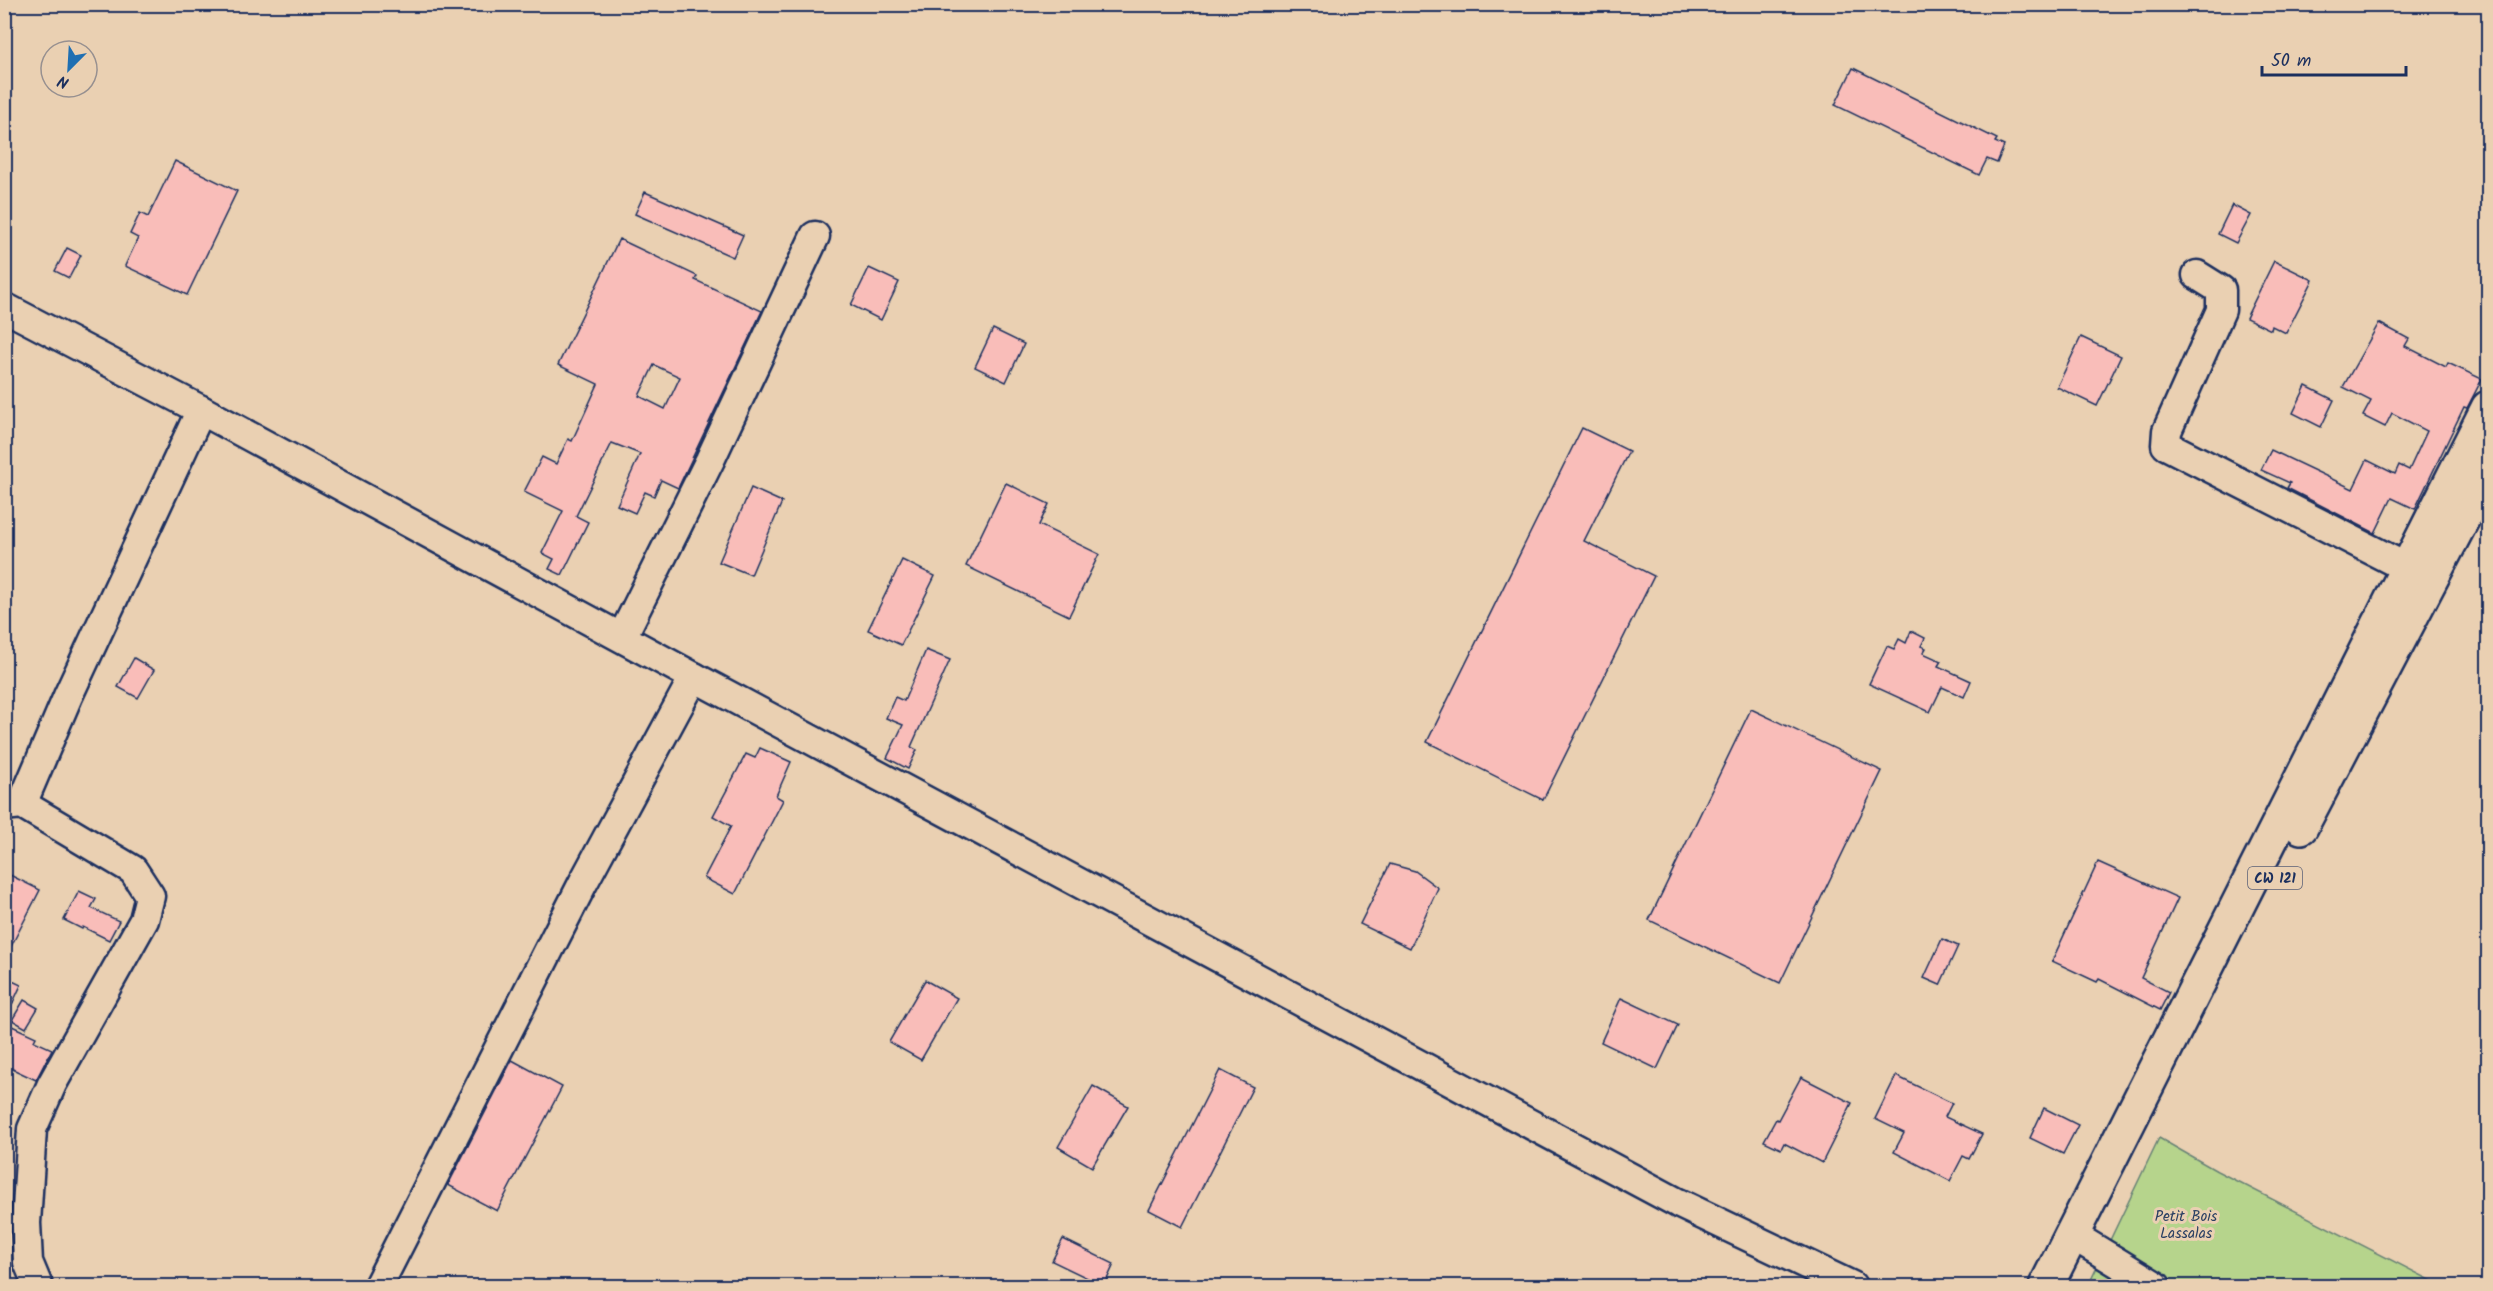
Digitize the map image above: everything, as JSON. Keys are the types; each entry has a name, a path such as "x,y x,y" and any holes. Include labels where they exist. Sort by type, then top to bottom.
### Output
{"highway":[{"path":"2046,1287 2488,408"},
{"name":"CW 121","path":"2063,1287 2084,1242 2488,470"}],"street":[{"path":"622,637 710,460 815,236"},
{"path":"2197,275 2221,290 2221,310 2167,430 2166,445 2408,568"},
{"path":"4,307 201,410 694,677 1678,1203 1852,1287"},
{"path":"38,1287 28,1262 26,1223 32,1129 52,1084 144,920 150,896 133,870 13,805 68,696 201,410"},
{"path":"378,1287 578,893 694,677"},
{"path":"2084,1242 2156,1287"}],"green space":[{"name":"Petit Bois Lassalas","path":"2159,1138 2217,1171 2442,1286 2088,1286"}],"building":[{"path":"1853,68 1997,139 1995,142 2004,146 1997,163 1987,159 1979,175 1835,105"},
{"path":"175,161 237,191 187,295 125,266 138,238 130,234 140,213 148,217"},
{"path":"645,192 743,235 733,257 635,214"},
{"path":"2232,205 2251,215 2236,243 2218,234"},
{"path":"619,239 697,276 695,280 762,311 678,488 661,480 654,496 645,492 635,513 617,505 640,454 612,443 576,516 588,522 562,575 549,569 554,559 542,553 563,511 524,492 542,457 556,464 568,439 572,441 598,384 558,365","holes":["654,365 680,377 665,409 639,396"]},
{"path":"67,248 81,255 69,278 55,271"},
{"path":"2274,261 2313,280 2286,333 2272,326 2271,330 2246,318"},
{"path":"869,268 899,282 881,320 851,305"},
{"path":"2379,323 2409,339 2405,346 2446,367 2448,363 2482,379 2467,408 2464,407 2415,509 2392,498 2375,533 2287,488 2290,483 2261,470 2271,450 2353,489 2367,460 2395,474 2399,465 2409,470 2427,431 2392,413 2385,427 2363,416 2371,401 2343,387"},
{"path":"993,329 1024,344 1006,382 975,367"},
{"path":"2081,337 2121,356 2097,406 2057,387"},
{"path":"2306,386 2334,400 2321,427 2293,413"},
{"path":"1582,428 1629,451 1584,541 1654,576 1543,800 1427,742"},
{"path":"1006,483 1049,504 1039,525 1099,554 1069,616 966,566"},
{"path":"751,488 782,502 751,575 719,562"},
{"path":"902,560 935,576 901,645 868,630"},
{"path":"1911,631 1925,638 1921,646 1926,648 1923,653 1941,661 1938,666 1971,681 1964,697 1942,687 1930,712 1869,684 1887,646 1894,649 1899,639 1906,643"},
{"path":"926,650 950,660 911,747 917,750 908,769 887,758 903,725 886,718 895,697 904,701"},
{"path":"134,658 154,670 138,698 118,687"},
{"path":"1751,709 1882,771 1780,983 1649,920"},
{"path":"760,748 791,762 776,796 783,800 735,894 704,878 731,826 713,816 746,754 755,758"},
{"path":"2098,862 2178,898 2141,978 2169,992 2160,1010 2099,979 2097,982 2052,961"},
{"path":"1390,864 1415,871 1438,888 1410,948 1360,924"},
{"path":"4,872 40,890 4,960"},
{"path":"79,891 96,899 91,908 119,921 109,940 64,920"},
{"path":"1942,939 1958,946 1940,985 1924,978"},
{"path":"4,977 21,985 4,1022"},
{"path":"925,980 957,998 921,1060 889,1042"},
{"path":"1621,998 1678,1025 1657,1069 1601,1042"},
{"path":"24,1000 38,1008 26,1028 12,1020"},
{"path":"12,1026 36,1037 34,1041 52,1049 36,1080 4,1065 4,1043"},
{"path":"512,1060 562,1087 497,1211 448,1185"},
{"path":"1220,1070 1253,1087 1182,1227 1149,1210"},
{"path":"1896,1076 1952,1103 1945,1117 1982,1134 1969,1159 1963,1156 1950,1181 1894,1152 1904,1133 1875,1119"},
{"path":"1801,1077 1852,1103 1822,1163 1784,1143 1781,1149 1764,1141"},
{"path":"1093,1086 1128,1106 1092,1167 1058,1147"},
{"path":"2044,1108 2078,1125 2063,1154 2030,1138"},
{"path":"1063,1239 1114,1264 1104,1286 1052,1261"}]}
